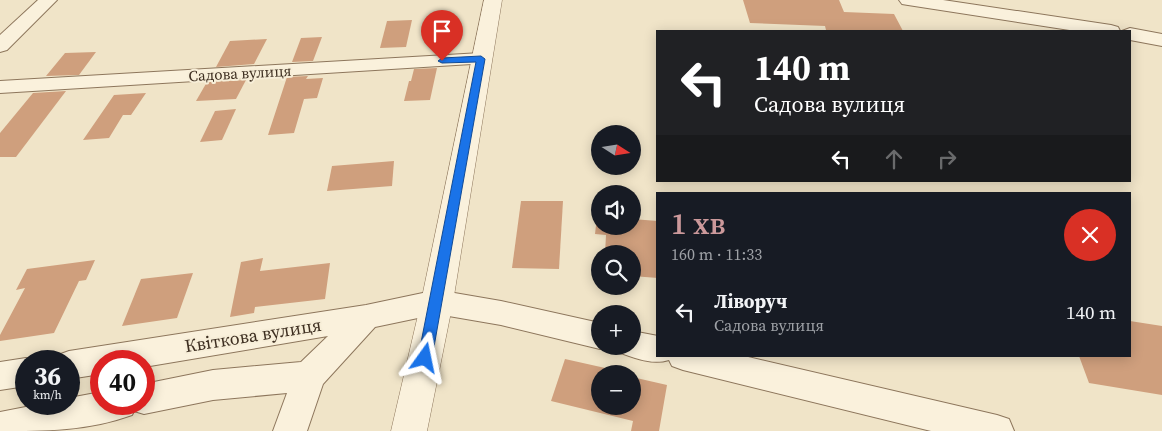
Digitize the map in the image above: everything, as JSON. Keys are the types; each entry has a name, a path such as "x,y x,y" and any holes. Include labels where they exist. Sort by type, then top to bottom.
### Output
{"street":[{"path":"0,46 48,0"},
{"path":"409,431 436,302 493,0"},
{"path":"908,0 1105,30"},
{"path":"1131,34 1162,40"},
{"name":"Садова вулиця","path":"0,87 481,59"},
{"path":"436,302 501,313 591,334"},
{"name":"Квіткова вулиця","path":"80,363 366,317 436,302"},
{"path":"290,431 309,376 366,317"},
{"path":"641,346 656,350"},
{"path":"687,357 998,431"},
{"path":"0,376 15,374"},
{"path":"155,397 213,385 309,376"},
{"path":"0,428 90,410"}],"building":[{"path":"743,0 839,0 844,12 894,14 902,30 826,30 825,26 750,23"},
{"path":"412,20 406,47 380,48 387,21"},
{"path":"322,37 313,61 292,62 301,38"},
{"path":"267,39 254,64 216,67 230,41"},
{"path":"96,52 79,75 46,76 65,53"},
{"path":"437,68 430,100 404,101 414,69"},
{"path":"308,76 306,79 323,78 317,98 304,99 294,133 268,135 287,77"},
{"path":"246,80 236,99 196,101 207,82"},
{"path":"66,91 16,157 0,157 0,133 33,93"},
{"path":"146,93 131,115 123,115 109,138 83,140 114,95"},
{"path":"236,109 222,140 200,142 215,111"},
{"path":"394,161 392,186 327,191 332,166"},
{"path":"521,201 563,201 559,269 512,268"},
{"path":"641,220 656,221 656,278 641,277 641,245 605,245 606,235 641,235"},
{"path":"263,258 260,271 330,263 325,299 255,307 254,313 230,317 241,262"},
{"path":"95,260 86,280 79,281 54,333 0,341 0,335 25,288 16,290 27,269"},
{"path":"193,273 177,318 122,326 141,279"},
{"path":"1131,321 1162,326 1162,395 1089,383 1079,357 1131,357"},
{"path":"565,359 592,365 591,411 551,401"},
{"path":"641,379 667,385 659,431 631,431 633,421 608,415 641,415"}],"route":[{"path":"425,358 481,59 442,61"}]}
